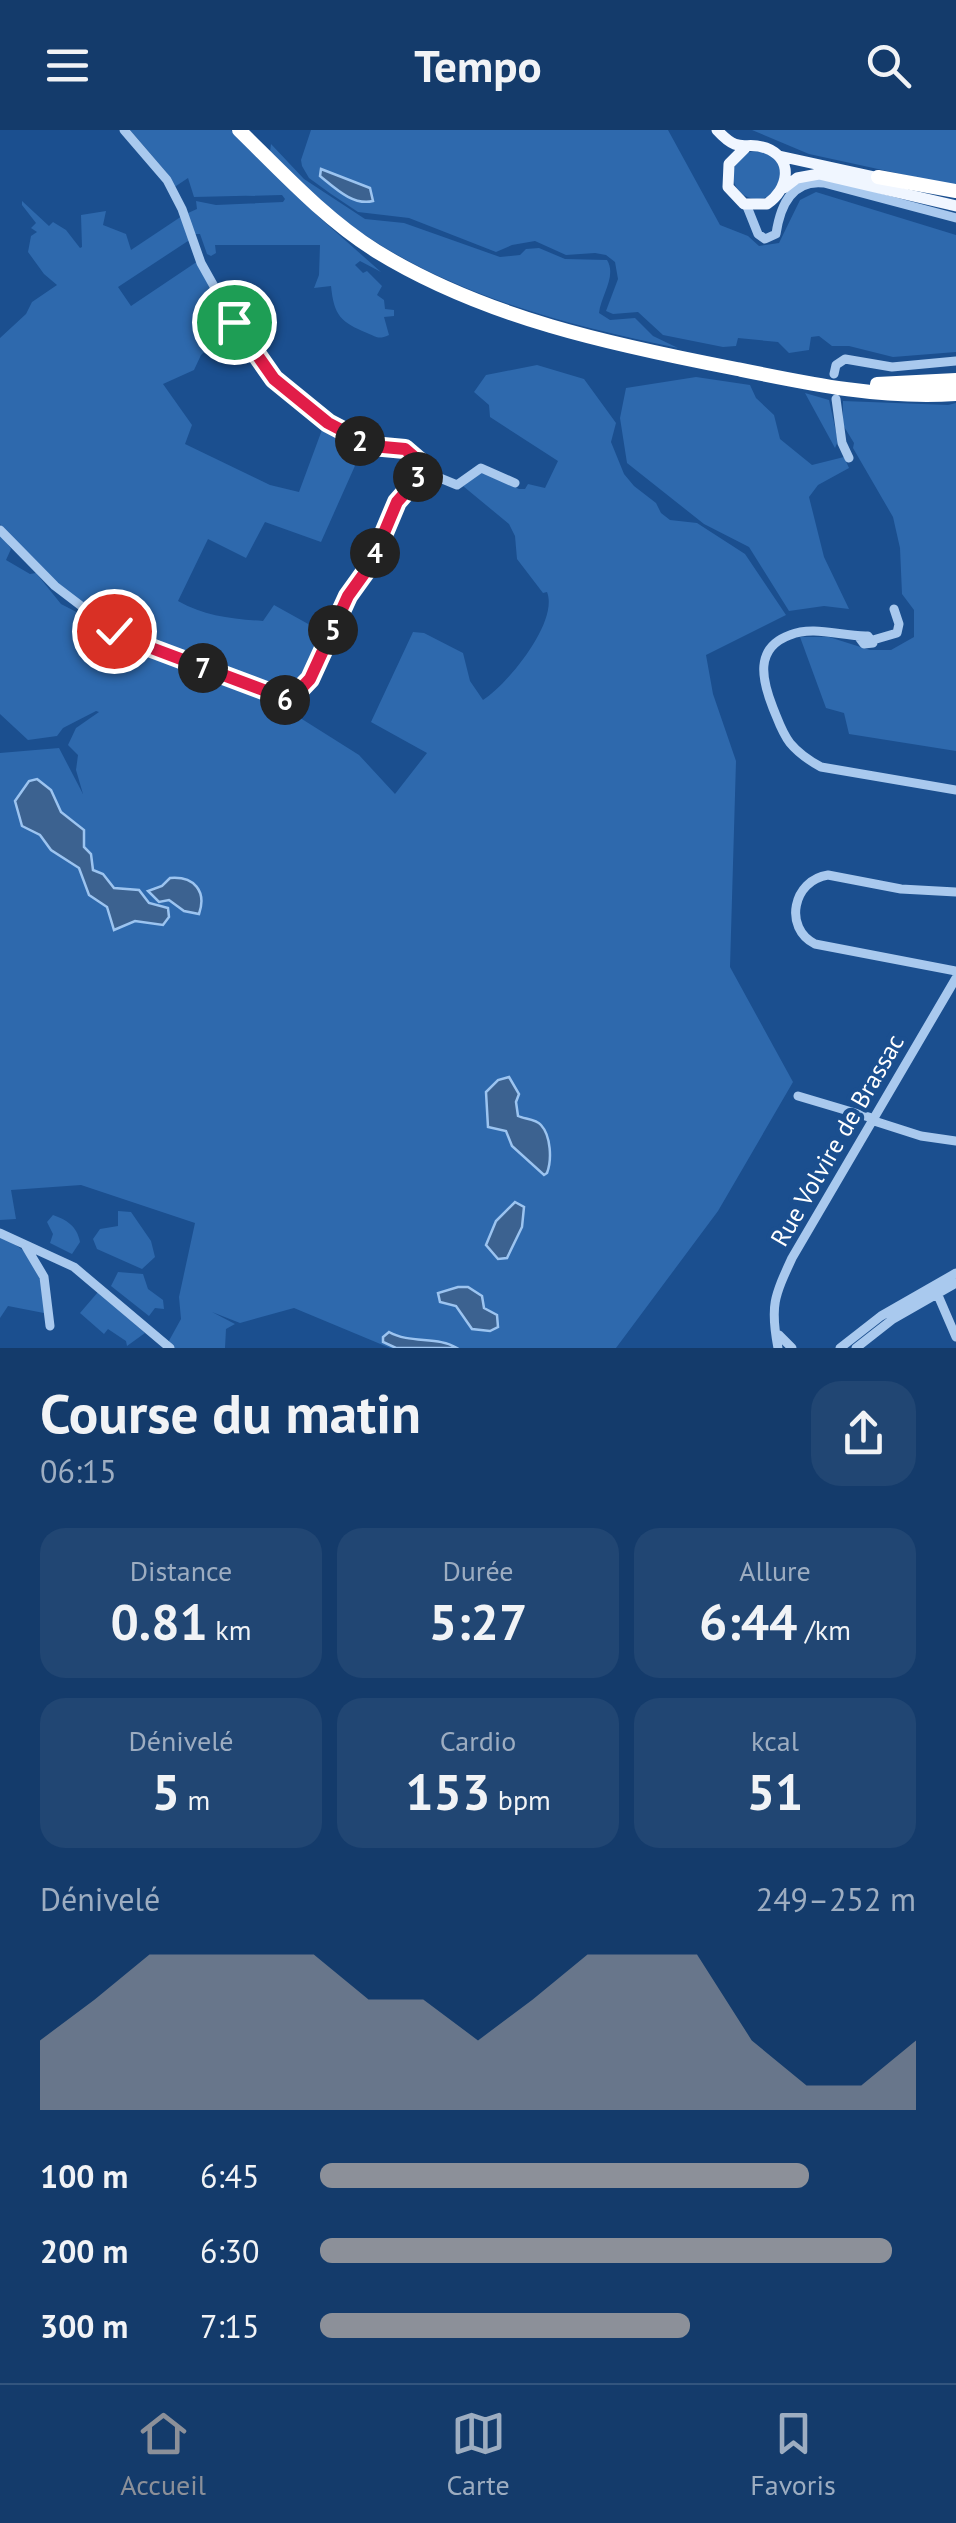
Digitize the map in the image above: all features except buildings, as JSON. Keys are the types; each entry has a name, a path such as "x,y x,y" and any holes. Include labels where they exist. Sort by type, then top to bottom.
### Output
{"highway":[{"path":"238,130 346,228 390,258 462,295 587,335 848,391 923,396 956,392"},
{"path":"878,177 956,194"},
{"path":"799,381 886,384 956,380"}],"main road":[{"path":"708,130 726,150 728,187 746,204 764,205 797,178 820,174 956,206"},
{"path":"717,130 730,142 745,148 768,149 779,156 878,177"},
{"path":"729,164 745,148"},
{"path":"779,156 786,176 784,188"}],"street":[{"path":"124,130 167,180 201,263 234,322 274,379 328,423 372,446 405,449 445,482 457,485 481,468 515,483"},
{"path":"746,204 761,237 774,238 789,196 801,185 816,182 956,218"},
{"path":"758,228 764,205"},
{"path":"834,374 836,365 844,359 892,367 956,361"},
{"path":"836,399 842,443 849,458"},
{"path":"0,530 22,556 80,608 130,640 290,700 310,679 348,596 371,564 397,502 427,468"},
{"path":"894,608 899,624 894,636 872,640 867,646 858,636 806,631 784,637 774,643 763,662 764,684 792,745 821,768 956,790"},
{"path":"956,892 901,889 828,875 817,877 803,887 796,922 800,934 815,944 956,974"},
{"name":"Rue Volvire de Brassac","path":"778,1348 773,1305 784,1276 956,974"},
{"path":"798,1096 921,1136 956,1141"},
{"path":"0,1233 88,1276 170,1348"},
{"path":"25,1244 44,1276 50,1326"},
{"path":"840,1348 881,1316 956,1273"},
{"path":"856,1348 892,1318 956,1283"},
{"path":"937,1293 956,1337"},
{"path":"774,1328 792,1348"}],"shaded area":[{"path":"130,130 231,130 381,272 360,261 355,265 382,286 377,295 384,300 385,309 394,310 394,316 384,317 389,335 378,337 351,325 340,317 331,286 314,288 319,275 320,245 215,245 216,253 207,254 200,234 193,234 188,213 197,209 196,201 216,205 285,199 282,195 194,197 188,178 173,188 167,173"},
{"path":"311,130 668,130 720,225 748,236 759,246 779,243 800,200 816,192 956,235 956,352 893,357 849,346 832,346 819,336 811,337 809,350 789,353 778,342 738,338 736,346 723,347 663,335 638,312 606,311 618,279 615,262 606,255 566,255 535,241 496,252 409,218 358,212 309,178 302,166"},
{"path":"752,130 956,130 956,186 809,154"},
{"path":"271,144 304,179 365,219 404,223 500,257 539,248 565,259 607,260 609,279 599,313 610,320 635,318 653,336 678,348 510,305 406,259 357,230 312,194 270,152"},
{"path":"757,151 774,158 781,175 774,192 757,199 740,192 733,175 740,158"},
{"path":"321,169 370,188 373,201 358,201 345,195 320,176"},
{"path":"22,201 49,226 53,222 66,230 80,248 81,215 106,211 103,225 126,234 131,250 182,216 191,239 118,287 131,306 198,261 234,335 213,344 201,355 194,370 163,384 192,425 185,444 270,485 299,492 326,419 350,438 345,450 358,459 321,542 265,522 246,558 208,539 178,601 219,616 263,621 274,605 328,635 312,672 290,698 109,626 24,555 0,524 0,338 26,314 32,302 57,285 28,252 31,236 37,232 31,228 36,223"},
{"path":"537,365 584,379 616,423 611,442 624,474 634,486 670,520 697,523 745,554 786,615 706,655 713,694 736,761 730,967 793,1082 718,1211 616,1348 390,1348 294,1308 240,1323 212,1312 235,1324 226,1329 225,1348 165,1348 181,1319 179,1297 195,1223 81,1185 11,1190 16,1219 0,1220 0,753 59,748 83,794 76,770 78,755 68,745 76,728 99,712 63,728 57,736 28,740 0,714 0,533 11,549 6,560 30,574 36,573 61,604 88,618 88,631 223,677 286,709 359,755 395,794 427,753 371,722 413,632 424,633 463,653 470,681 483,700 517,667 545,619 547,592 543,593 517,559 515,536 509,524 463,486 481,472 519,489 528,484 545,488 558,461 490,417 489,405 474,392 486,375"},
{"path":"696,377 750,385 756,398 774,415 780,439 812,465 844,457 849,468 818,485 809,497 824,557 849,609 824,606 789,611 749,547 704,524 627,463 620,418 626,388"},
{"path":"805,393 829,400 838,441 835,448"},
{"path":"843,401 956,403 956,751 849,734 844,713 826,708 800,637 829,637 870,650 891,650 914,637 914,610 902,594 900,548 893,517 843,425"},
{"path":"37,779 51,790 61,812 84,830 84,847 91,854 93,870 103,874 114,888 139,890 149,903 168,908 169,917 163,925 135,921 114,930 107,907 89,895 79,868 51,850 40,835 22,826 15,801 29,781"},
{"path":"170,878 192,882 200,892 199,914 184,911 169,900 159,902 148,891"},
{"path":"509,1077 519,1094 518,1116 539,1123 547,1135 550,1162 544,1175 512,1146 506,1131 488,1127 486,1092 498,1080"},
{"path":"515,1202 524,1207 522,1227 507,1258 498,1259 486,1245 496,1221"},
{"path":"118,1211 131,1212 151,1241 155,1257 142,1269 97,1249 93,1239 100,1229 118,1226"},
{"path":"53,1215 76,1232 80,1242 72,1254 50,1243 53,1234 47,1222"},
{"path":"0,1236 30,1258 49,1314 8,1306 0,1318"},
{"path":"118,1272 143,1274 148,1289 163,1300 164,1309 155,1308 149,1316 111,1286"},
{"path":"468,1287 482,1296 484,1308 497,1315 498,1327 490,1331 472,1329 456,1306 440,1302 438,1293"},
{"path":"98,1292 145,1333 127,1346 126,1341 108,1329 104,1334 80,1313"},
{"path":"389,1332 457,1348 396,1348 383,1342"}],"route":[{"path":"114,631 290,700 310,679 348,596 371,564 397,502 427,468 412,452 372,446 328,423 274,379 234,322"}]}
